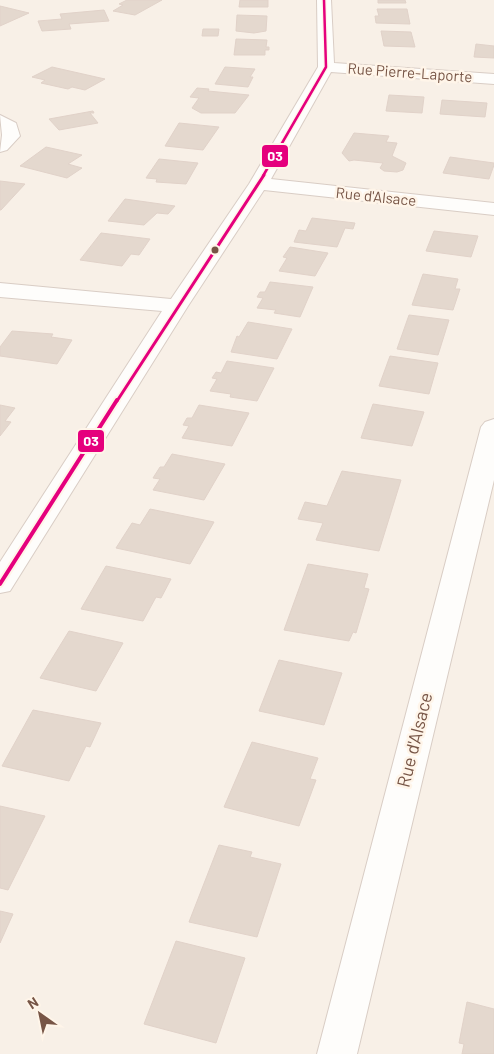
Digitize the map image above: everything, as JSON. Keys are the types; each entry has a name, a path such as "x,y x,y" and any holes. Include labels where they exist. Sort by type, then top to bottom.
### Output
{"street":[{"path":"0,584 177,306 259,184 326,67 324,0"},
{"name":"Rue Pierre-Laporte","path":"326,67 494,79"},
{"path":"0,120 10,127 11,136 0,146"},
{"name":"Rue d'Alsace","path":"259,184 494,209"},
{"path":"0,290 177,306"},
{"name":"Rue d'Alsace","path":"337,1054 494,427"}],"building":[{"path":"127,0 162,0 135,15 113,11 123,5 119,4"},
{"path":"240,0 268,0 268,7 239,7"},
{"path":"378,0 405,0 406,3 378,3"},
{"path":"0,6 29,13 0,26"},
{"path":"377,9 407,9 410,24 376,23 375,16 379,16"},
{"path":"104,10 109,21 69,24 71,29 42,31 38,21 62,19 60,14"},
{"path":"237,15 267,16 266,31 254,33 236,31"},
{"path":"203,29 219,29 218,36 202,36"},
{"path":"381,31 411,32 415,47 384,46"},
{"path":"236,39 267,40 266,47 269,47 269,50 265,50 265,55 234,55"},
{"path":"476,44 494,46 494,58 474,57"},
{"path":"52,67 105,79 85,90 72,87 68,89 41,83 45,80 32,77"},
{"path":"225,67 255,69 250,77 253,77 248,87 215,84"},
{"path":"197,88 209,89 208,91 249,95 235,113 201,113 192,108 199,98 190,97"},
{"path":"389,95 424,97 422,113 386,111"},
{"path":"442,100 487,103 485,117 440,114"},
{"path":"93,111 94,113 90,113 98,123 59,130 49,119"},
{"path":"179,123 219,127 203,150 165,146"},
{"path":"354,133 389,136 386,142 397,143 392,156 406,163 403,170 397,172 384,171 380,168 383,163 349,161 342,153"},
{"path":"46,147 82,155 68,164 82,168 67,178 20,166"},
{"path":"450,157 494,163 489,179 443,173"},
{"path":"159,159 198,163 186,184 156,182 157,179 146,178"},
{"path":"0,181 25,184 1,210 0,210"},
{"path":"125,199 175,206 168,214 157,213 144,225 108,221"},
{"path":"312,218 355,223 353,229 345,228 337,247 294,242 299,230 306,231"},
{"path":"434,231 478,236 471,257 426,251"},
{"path":"101,233 150,239 139,255 131,254 122,266 80,260"},
{"path":"290,247 328,253 315,276 279,271 287,258 283,257"},
{"path":"423,274 458,279 455,289 460,289 453,310 412,305"},
{"path":"270,282 313,287 300,317 274,313 276,310 257,308 263,298 257,297 260,292 265,292"},
{"path":"409,315 449,320 438,355 397,349"},
{"path":"248,322 292,329 277,359 231,352 237,336 239,337"},
{"path":"12,331 53,334 51,337 72,340 57,364 0,356 0,347"},
{"path":"390,356 438,363 429,394 379,386"},
{"path":"227,361 274,368 257,401 230,397 231,394 210,391 217,379 212,378 216,372 221,373"},
{"path":"373,404 424,412 412,446 361,438"},
{"path":"0,405 15,408 5,421 11,422 0,436"},
{"path":"199,405 249,413 232,446 182,438 189,426 183,425 187,418 192,418"},
{"path":"172,454 225,464 204,500 153,490 160,479 153,478 160,467 164,467"},
{"path":"342,471 401,480 379,551 316,540 323,523 298,519 305,502 327,506"},
{"path":"150,509 214,522 190,564 116,548 132,523 140,525"},
{"path":"308,564 368,574 364,588 369,589 356,633 353,632 349,641 284,630"},
{"path":"106,566 171,579 161,598 156,597 143,621 81,609"},
{"path":"69,631 123,643 96,691 40,678"},
{"path":"279,660 342,673 324,725 259,711"},
{"path":"33,710 101,723 90,747 86,746 69,781 2,766"},
{"path":"252,742 318,758 310,779 316,780 299,826 224,807"},
{"path":"0,806 45,816 8,890 0,888"},
{"path":"219,845 252,852 250,857 281,864 257,937 189,922"},
{"path":"0,911 13,914 0,943"},
{"path":"176,941 245,958 216,1043 144,1024"},
{"path":"467,1002 494,1009 494,1054 462,1054 464,1044 459,1043"}],"transit line":[{"name":"03","path":"0,584 177,306 259,184 326,67 324,0"}]}
